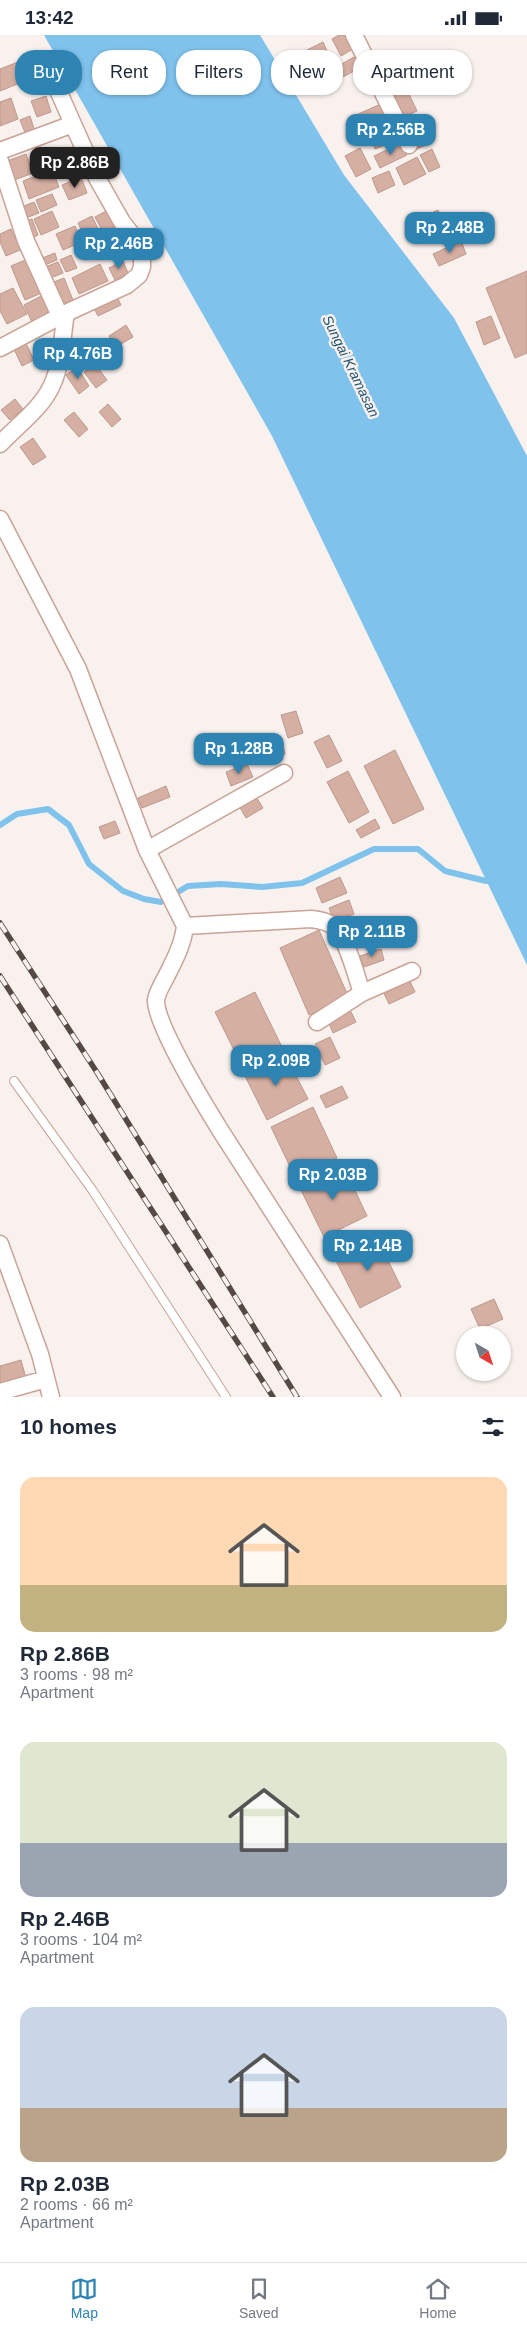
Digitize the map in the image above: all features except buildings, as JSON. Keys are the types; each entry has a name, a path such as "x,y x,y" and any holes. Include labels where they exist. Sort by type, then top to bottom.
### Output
{"street":[{"path":"354,35 409,145"},
{"path":"0,348 63,315 127,285 139,275 142,267 140,245 106,197 60,95"},
{"path":"0,151 73,124"},
{"path":"0,161 26,241 63,315 58,365 51,386 38,404 0,444"},
{"path":"0,519 78,669 147,850 185,926 184,939 177,957 156,999 162,1021 196,1089 222,1133 392,1397"},
{"path":"147,850 284,773"},
{"path":"185,926 322,920 333,926 341,935 362,993"},
{"path":"317,1022 362,993 412,971"},
{"path":"0,1244 52,1397"},
{"path":"0,1392 46,1379"}],"lane":[{"path":"14,1081 92,1191 226,1397"}],"water":[{"name":"Sungai Kramasan","path":"44,35 260,35 271,53 271,95 296,95 344,175 454,318 527,456 527,965 272,436 78,95 82,95 82,50 53,50"}],"waterway":[{"path":"0,825 17,814 48,809 69,825 89,864 123,891 144,899 161,902 188,886 221,884 262,887 302,883 374,849 418,849 445,871 486,881 494,880"}],"railway":[{"path":"0,923 98,1074 297,1397"},
{"path":"0,976 273,1397"}]}
